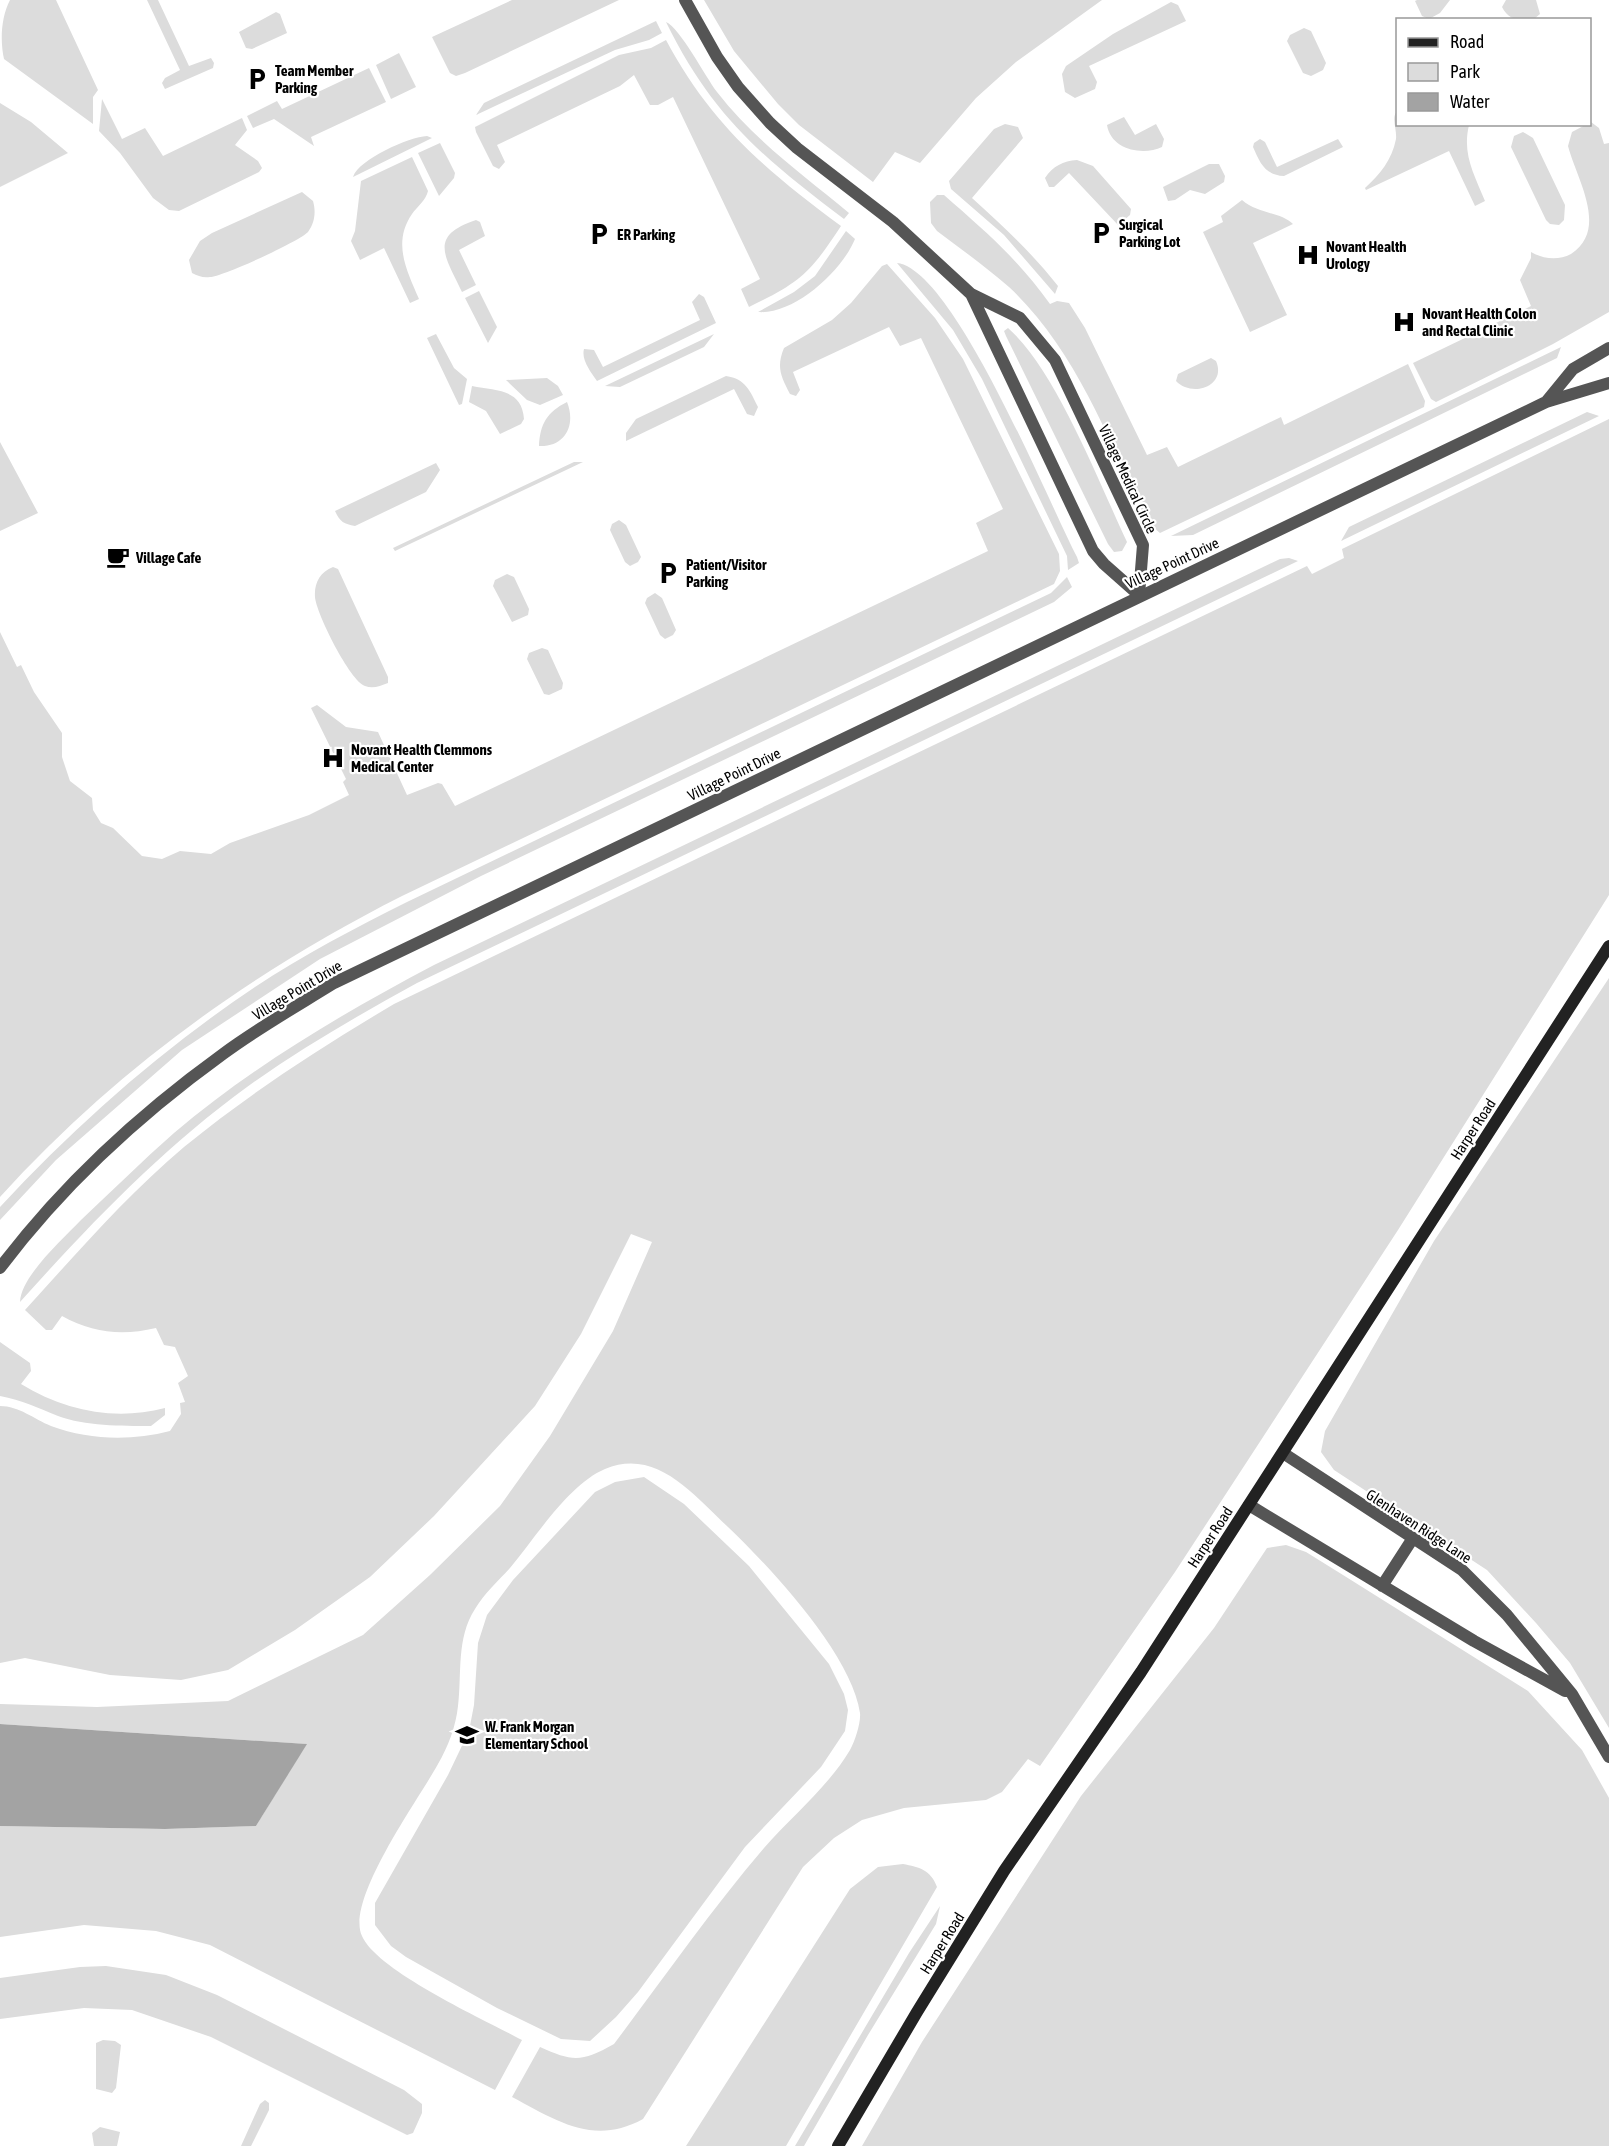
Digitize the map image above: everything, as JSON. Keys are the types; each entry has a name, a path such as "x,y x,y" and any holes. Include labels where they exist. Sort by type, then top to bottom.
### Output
{"main road":[{"name":"Harper Road","path":"838,2146 1004,1871 1141,1672 1609,946"}],"street":[{"name":"Village Medical Circle","path":"685,0 717,57 752,104 797,148 893,222 971,294 1020,318 1055,360 1143,545 1140,595"},
{"name":"Village Medical Circle","path":"971,294 1093,551 1104,564 1140,595"},
{"name":"Village Point Drive","path":"1546,402 1572,369 1609,348"},
{"name":"Village Point Drive","path":"0,1268 29,1230 115,1142 223,1053 334,983 1546,402 1609,383"},
{"name":"Glenhaven Ridge Lane","path":"1283,1453 1462,1570 1507,1616 1572,1694 1609,1757"},
{"name":"Glenhaven Ridge Lane","path":"1249,1505 1382,1586 1572,1694"},
{"path":"1382,1586 1413,1538"}],"green space":[{"path":"10,0 56,0 98,90 93,97 93,124 4,59 2,29"},
{"path":"147,0 158,0 189,66 211,58 214,63 213,68 165,89 162,83 165,78 180,70"},
{"path":"512,0 619,0 465,73 456,76 450,73 432,37"},
{"path":"704,0 1102,0 1016,62 976,98 920,163 895,152 873,182 799,125 778,104 734,51"},
{"path":"1450,0 1440,13 1431,18 1422,16 1415,1"},
{"path":"1506,0 1536,0 1540,14 1535,18 1515,18 1508,15 1502,7"},
{"path":"1171,2 1178,5 1186,21 1089,66 1097,82 1095,89 1075,98 1065,92 1062,74 1066,66 1113,34"},
{"path":"276,12 280,14 287,33 252,49 246,48 239,32"},
{"path":"656,21 662,33 649,40 615,50 476,115 484,103"},
{"path":"666,22 678,33 731,109 779,156 849,213 844,219 764,155 721,110 702,84"},
{"path":"1304,28 1311,31 1326,63 1323,70 1311,76 1303,73 1287,41 1290,35"},
{"path":"666,40 702,97 742,144 788,185 841,226 821,255 803,275 749,307 741,289 760,279 673,97 658,105 650,105 634,75 620,86 497,145 505,162 499,169 493,166 476,132 475,127 619,55 651,48"},
{"path":"399,53 416,87 391,99 376,65"},
{"path":"369,68 386,102 311,137 314,146 274,119 253,128 247,116 277,101 282,109"},
{"path":"102,99 122,139 145,128 163,156 242,118 247,130 235,145 258,161 262,168 259,172 179,211 169,210 153,198 120,153 99,131"},
{"path":"0,103 31,122 68,153 0,187"},
{"path":"1396,112 1396,126 1469,126 1468,155 1485,201 1475,206 1449,151 1366,190 1365,188 1392,154 1396,139 1395,114"},
{"path":"1124,117 1135,135 1156,124 1164,139 1162,147 1137,151 1121,145 1110,133 1107,125"},
{"path":"1591,122 1599,128 1604,144 1609,143 1609,312 1553,344 1436,402 1431,399 1413,363 1531,306 1520,280 1531,258 1531,252 1546,258 1561,258 1571,254 1582,244 1588,231 1589,218 1583,189 1568,146 1572,132 1583,126 1591,126"},
{"path":"1005,124 1018,127 1023,138 972,198 1017,240 1048,274 1058,286 1055,294 1004,235 951,189 949,181 994,129"},
{"path":"1523,132 1533,138 1565,205 1564,220 1559,225 1550,224 1546,220 1511,147 1514,136"},
{"path":"427,136 432,138 353,177 357,170 374,156 409,140"},
{"path":"1260,139 1265,142 1277,167 1338,139 1343,147 1284,176 1268,171 1261,163 1253,147 1254,143"},
{"path":"440,143 455,173 454,178 439,196 418,153"},
{"path":"412,157 428,191 412,214 403,236 402,246 406,267 419,299 410,303 384,248 360,260 351,241 355,231 361,181"},
{"path":"1077,160 1093,166 1131,209 1130,215 1118,225 1069,173 1054,187 1049,187 1045,178 1051,170 1063,163"},
{"path":"1209,164 1219,164 1225,176 1224,182 1205,194 1190,190 1175,200 1168,201 1163,187"},
{"path":"302,192 313,201 315,213 308,232 302,237 260,258 217,275 205,277 192,273 189,260 200,241 212,233"},
{"path":"937,195 944,195 1000,246 1026,273 1050,304 1057,301 1069,303 1085,328 1147,455 1167,447 1178,467 1281,417 1284,425 1408,364 1425,401 1424,407 1160,533 1147,522 1089,397 1053,339 1033,312 1009,287 937,231 931,223 930,202"},
{"path":"1242,200 1248,205 1282,217 1293,224 1253,243 1287,315 1250,332 1203,232 1223,222 1221,216"},
{"path":"476,220 480,222 485,236 459,250 476,285 462,292 446,258 446,240 461,226"},
{"path":"846,231 855,239 849,251 815,289 787,306 772,311 758,312 794,292 815,276"},
{"path":"897,263 920,275 945,304 972,345 1023,442 1077,557 1079,563 1068,570 1067,556 982,379 953,330"},
{"path":"887,264 935,318 963,359 1059,554 1060,571 1054,584 402,896 346,926 238,992 137,1067 44,1151 0,1197 0,632 17,667 21,665 34,692 62,733 62,757 70,781 92,798 93,810 101,823 113,828 142,856 162,859 180,851 211,854 230,843 309,815 349,795 343,782 346,779 311,708 317,705 346,727 378,732 407,795 438,783 442,784 455,806 988,551 976,523 1003,509 921,338 900,346 889,327 793,372 800,390 796,396 790,394 782,377 780,361 784,348 832,320 851,303 882,266"},
{"path":"479,291 497,327 488,343 465,298"},
{"path":"699,294 704,297 716,323 597,381 585,362 584,349 594,350 603,367 700,320 692,302"},
{"path":"1008,328 1026,347 1043,371 1075,429 1127,542 1122,551 1114,552 1108,544 1006,336 1004,331"},
{"path":"436,334 454,368 467,379 462,404 459,405 427,338"},
{"path":"714,334 704,347 620,387 605,386"},
{"path":"1561,347 1557,358 1193,535 1171,536"},
{"path":"1211,358 1216,361 1217,377 1206,387 1191,389 1176,381 1178,374"},
{"path":"726,376 743,383 750,391 758,407 754,416 747,414 734,389 626,441 626,433 636,419"},
{"path":"547,378 558,386 563,395 540,405 527,400 506,380"},
{"path":"472,386 498,390 513,396 522,409 524,419 521,424 500,434 486,411 469,402"},
{"path":"567,402 570,418 566,433 556,443 539,446 541,431 546,419 554,410"},
{"path":"1587,412 1599,416 1341,541 1349,527"},
{"path":"1609,419 1609,895 1398,1230 1175,1572 1040,1766 1028,1759 1002,1792 986,1800 904,1808 862,1820 834,1838 803,1867 643,2119 625,2127 592,2130 560,2122 512,2097 540,2047 577,2058 594,2054 614,2044 744,1872 821,1789 841,1764 852,1746 860,1722 854,1690 842,1665 807,1613 765,1565 702,1501 673,1478 657,1469 641,1464 624,1464 605,1469 578,1487 475,1609 462,1644 458,1706 451,1736 438,1764 386,1850 364,1899 360,1920 362,1936 372,1950 409,1979 434,1994 522,2040 495,2090 210,1945 156,1931 84,1925 0,1937 0,1826 165,1829 256,1826 306,1744 0,1724 0,1704 97,1707 228,1701 363,1635 430,1575 500,1506 550,1436 613,1331 652,1242 631,1234 581,1334 535,1406 434,1516 370,1577 295,1630 228,1670 181,1680 110,1675 25,1658 0,1663 0,1406 20,1410 65,1431 125,1438 170,1431 181,1414 180,1403 185,1402 178,1383 188,1376 175,1347 164,1345 156,1328 131,1332 108,1331 85,1326 62,1316 52,1330 46,1330 25,1310 142,1185 184,1147 234,1108 312,1054 394,1004 1307,566 1312,574 1344,558 1342,549"},
{"path":"0,442 38,513 0,531"},
{"path":"574,462 583,462 395,551 393,548"},
{"path":"436,463 440,470 426,492 355,526 343,522 335,511"},
{"path":"619,520 626,525 641,557 638,562 630,566 625,562 610,530 612,524"},
{"path":"1289,558 1298,561 417,983 309,1045 247,1087 156,1162 100,1216 20,1302 27,1281 44,1258 174,1133 267,1063 366,1002 434,965 1280,559"},
{"path":"333,567 338,569 388,677 388,683 371,687 359,681 343,660 327,631 317,605 315,592 321,575"},
{"path":"507,574 514,577 529,609 528,615 512,622 493,586 495,580"},
{"path":"1067,577 1072,587 1054,602 481,876 320,959 182,1050 56,1160 0,1220 0,1207 59,1146 121,1090 186,1036 292,964 407,902 1051,593"},
{"path":"655,593 662,598 676,630 673,635 665,639 660,635 645,603 647,598"},
{"path":"542,648 548,650 563,683 562,689 549,695 544,694 527,659 529,653"},
{"path":"1609,978 1609,1728 1570,1663 1487,1570 1334,1470 1321,1452 1325,1431 1434,1241"},
{"path":"0,1342 30,1363 31,1371 21,1384 55,1401 91,1411 109,1413 128,1414 165,1408 165,1415 151,1426 91,1424 58,1416 23,1402 0,1396"},
{"path":"644,1477 684,1504 749,1566 829,1664 844,1694 848,1710 845,1731 821,1767 745,1847 638,1992 616,2017 590,2041 561,2039 497,2008 406,1957 391,1946 375,1925 375,1903 448,1775 469,1731 474,1705 478,1643 487,1615 513,1580 595,1492 615,1482"},
{"path":"1286,1545 1306,1552 1528,1691 1582,1750 1609,1798 1609,2146 862,2146 922,2042 1081,1796 1214,1628 1267,1548"},
{"path":"903,1864 924,1870 937,1887 786,2146 686,2146 850,1889 878,1867"},
{"path":"940,1906 936,1924 804,2146 795,2146 909,1953"},
{"path":"106,1966 166,1975 217,1995 404,2090 422,2104 422,2113 413,2133 407,2135 211,2037 132,2010 84,2008 0,2019 0,1978 80,1967"},
{"path":"103,2040 115,2041 121,2045 116,2088 112,2093 96,2089 96,2043"},
{"path":"265,2100 269,2103 269,2110 251,2146 241,2146 260,2104"},
{"path":"100,2127 120,2132 117,2146 94,2146 92,2133"}],"water":[{"path":"0,1724 307,1744 256,1826 165,1829 0,1826"}],"place":[{"name":"Team Member Parking","path":"257,79"},
{"name":"Surgical Parking Lot","path":"1101,233"},
{"name":"ER Parking","path":"599,234"},
{"name":"Novant Health Urology","path":"1308,255"},
{"name":"Novant Health Colon and Rectal Clinic","path":"1404,322"},
{"name":"Village Cafe","path":"118,557"},
{"name":"Patient/Visitor Parking","path":"668,573"},
{"name":"Novant Health Clemmons Medical Center","path":"333,758"},
{"name":"W. Frank Morgan Elementary School","path":"467,1735"}]}
